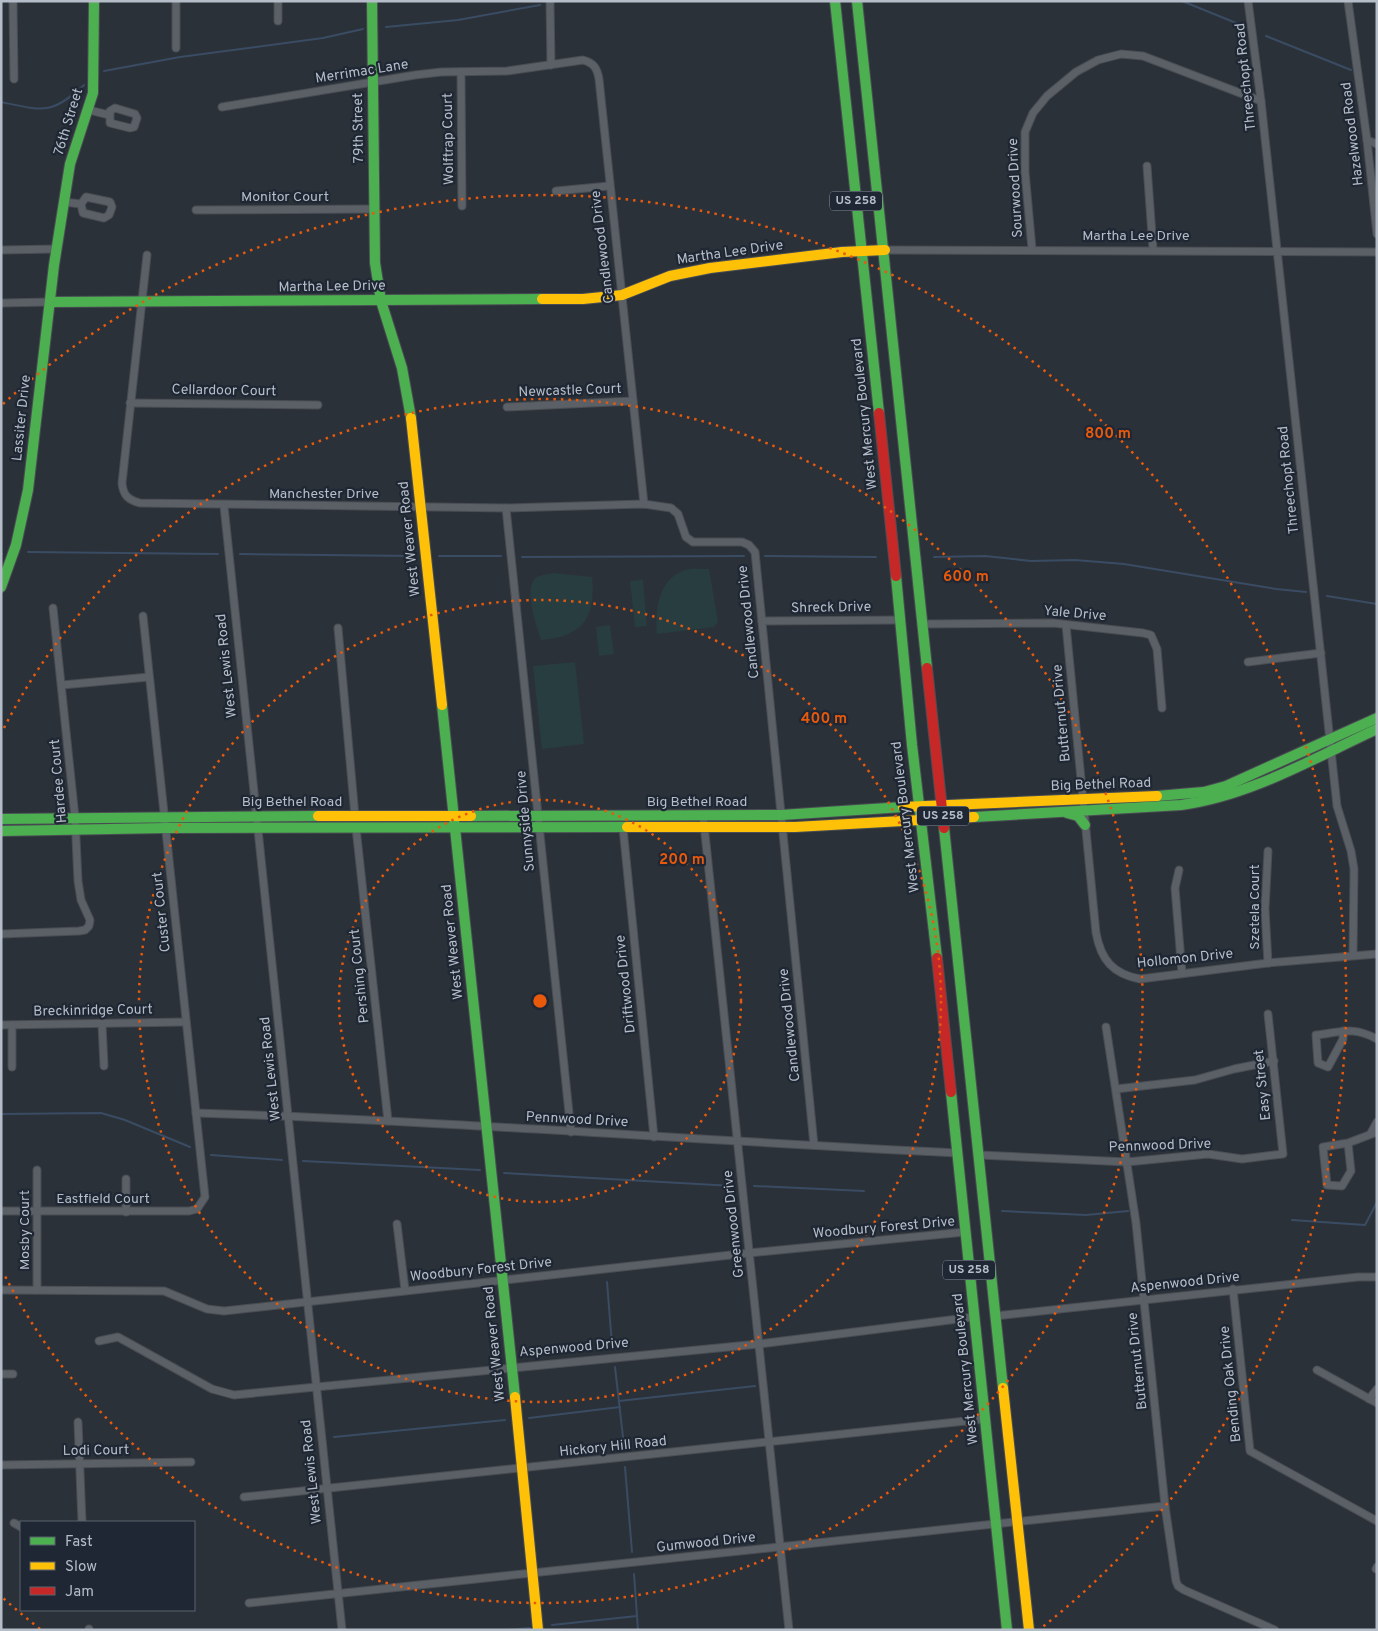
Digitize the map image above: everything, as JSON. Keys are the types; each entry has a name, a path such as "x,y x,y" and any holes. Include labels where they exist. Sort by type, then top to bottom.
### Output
{"main road":[{"name":"76th Street","path":"57,249 72,154 89,110 94,85 94,1"},
{"name":"79th Street","path":"372,1 374,254"},
{"name":"West Mercury Boulevard","path":"835,1 901,620 918,806 1007,1629"},
{"name":"US 258","path":"857,1 885,250 1029,1630"},
{"name":"Lassiter Drive","path":"1,587 16,545 24,513 57,249"},
{"name":"Martha Lee Drive","path":"50,302 141,303 583,299 622,295 670,276 710,268 885,250"},
{"name":"West Weaver Road","path":"374,254 380,300 407,392 421,507 523,1468 538,1630"},
{"name":"Big Bethel Road","path":"1,831 166,828 782,828 1059,811 1083,804 1215,790 1377,718"},
{"name":"Big Bethel Road","path":"1,819 165,816 704,816 780,815 942,805 1181,805 1211,801 1241,791 1377,729"},
{"path":"1059,811 1078,816 1085,825"}],"street":[{"path":"13,1 14,78"},
{"path":"176,1 176,48"},
{"path":"278,1 278,21"},
{"path":"550,1 550,65"},
{"name":"Threechopt Road","path":"1248,1 1278,252 1337,806 1343,832 1351,851 1354,869 1353,955"},
{"name":"Hazelwood Road","path":"1348,1 1367,140 1377,234"},
{"name":"Sourwood Drive","path":"1032,249 1025,172 1025,132 1033,113 1047,96 1076,72 1106,58 1121,54 1143,56 1261,101"},
{"name":"Candlewood Drive","path":"507,71 583,60 592,62 597,69 608,186 622,295 644,504 671,508 678,514 686,537 693,542 742,542 749,545 755,552 814,1145"},
{"name":"Merrimac Lane","path":"222,107 424,74 507,71"},
{"name":"Wolftrap Court","path":"461,72 462,206"},
{"path":"89,110 109,116"},
{"path":"1367,140 1377,144"},
{"path":"1147,166 1153,249"},
{"path":"556,191 608,186"},
{"path":"64,202 81,204"},
{"name":"Monitor Court","path":"196,210 374,209"},
{"path":"1,250 57,249"},
{"name":"Martha Lee Drive","path":"885,250 1153,249 1377,252"},
{"path":"130,403 147,255"},
{"name":"Martha Lee Drive","path":"1,302 50,302"},
{"name":"Newcastle Court","path":"507,407 633,401"},
{"name":"Manchester Drive","path":"130,403 122,483 126,497 140,503 224,506 506,508 644,504"},
{"name":"Cellardoor Court","path":"130,403 318,405"},
{"name":"West Lewis Road","path":"224,506 256,828 289,1116 306,1301 342,1630"},
{"name":"Sunnyside Drive","path":"506,508 571,1132"},
{"name":"Hardee Court","path":"1,934 85,930 89,926 90,920 82,900 78,881 75,817 53,608"},
{"name":"Custer Court","path":"143,616 185,1022 205,1188 202,1204"},
{"name":"Shreck Drive","path":"762,621 901,620"},
{"name":"Yale Drive","path":"923,624 1066,625 1151,635 1157,649 1162,708"},
{"name":"Butternut Drive","path":"1066,625 1083,804"},
{"path":"338,628 355,816"},
{"path":"1248,662 1321,654"},
{"path":"62,685 149,676"},
{"name":"Hollomon Drive","path":"1083,804 1096,933 1099,949 1104,959 1112,968 1134,978 1154,978 1268,963 1377,954"},
{"name":"Greenwood Drive","path":"704,816 789,1630"},
{"name":"Pershing Court","path":"356,828 388,1121"},
{"name":"Driftwood Drive","path":"623,828 654,1137"},
{"name":"Szetela Court","path":"1268,851 1265,909 1268,963"},
{"path":"1179,870 1175,888 1182,973"},
{"name":"Easy Street","path":"1268,1014 1283,1154"},
{"name":"Breckinridge Court","path":"1,1025 185,1022"},
{"path":"102,1024 104,1066"},
{"path":"12,1025 12,1067"},
{"name":"Butternut Drive","path":"1106,1027 1127,1162 1144,1300 1165,1506 1178,1586 1275,1630"},
{"path":"1343,1031 1343,1039 1328,1067 1318,1063 1316,1034 1343,1031 1360,1030 1377,1039"},
{"path":"1116,1089 1195,1080 1274,1061"},
{"name":"Pennwood Drive","path":"196,1113 388,1121 957,1153"},
{"path":"1348,1143 1350,1171 1342,1186 1327,1185 1323,1147 1362,1140 1374,1133 1377,1122"},
{"name":"Pennwood Drive","path":"979,1155 1127,1162 1208,1154 1242,1159 1283,1154"},
{"name":"Mosby Court","path":"37,1170 37,1290"},
{"path":"126,1179 126,1212"},
{"name":"Eastfield Court","path":"1,1211 189,1211 196,1209 202,1204"},
{"path":"397,1224 404,1290"},
{"name":"Woodbury Forest Drive","path":"1,1290 164,1291 207,1308 224,1310 749,1253 965,1232"},
{"name":"Aspenwood Drive","path":"995,1316 1358,1276 1377,1277"},
{"name":"Bending Oak Drive","path":"1233,1290 1250,1451 1377,1521"},
{"name":"Aspenwood Drive","path":"99,1341 118,1337 222,1393 234,1395 759,1344 974,1317"},
{"path":"1317,1370 1377,1403"},
{"path":"1,1374 13,1374"},
{"path":"1369,1399 1377,1389"},
{"name":"Hickory Hill Road","path":"244,1497 985,1419"},
{"path":"78,1422 82,1521"},
{"name":"Lodi Court","path":"1,1465 191,1462"},
{"name":"Gumwood Drive","path":"249,1604 338,1592 781,1548 1165,1506"},
{"path":"14,1523 20,1526"},
{"path":"1001,1630 1007,1629"}],"green space":[{"path":"709,569 718,622 714,627 657,634 660,596 669,580 685,570"},
{"path":"553,573 592,577 592,603 589,614 577,629 567,635 541,640 532,607 531,589 537,577"},
{"path":"643,580 647,626 635,627 630,581"},
{"path":"610,625 614,654 599,656 596,627"},
{"path":"575,662 584,744 542,749 533,666"}],"waterway":[{"path":"1182,1 1246,27"},
{"path":"386,27 458,20 540,5"},
{"path":"104,71 180,57 323,38 363,29"},
{"path":"1266,36 1351,70"},
{"path":"1,102 27,107 46,108 63,102 84,85"},
{"path":"28,552 218,554"},
{"path":"240,554 416,556"},
{"path":"439,556 501,556"},
{"path":"522,557 744,556"},
{"path":"765,556 876,557"},
{"path":"934,557 985,556 1031,561 1075,560 1124,564 1276,589 1306,592"},
{"path":"1327,596 1377,604"},
{"path":"1,1114 101,1113 125,1120 190,1147"},
{"path":"211,1155 282,1160"},
{"path":"303,1161 480,1170"},
{"path":"504,1173 733,1186"},
{"path":"754,1186 864,1191"},
{"path":"1292,1220 1365,1225 1377,1202"},
{"path":"1002,1211 1086,1215 1128,1211"},
{"path":"607,1282 612,1345"},
{"path":"615,1367 624,1446"},
{"path":"619,1401 755,1386"},
{"path":"529,1418 620,1407"},
{"path":"334,1437 505,1420"},
{"path":"625,1467 632,1552"},
{"path":"634,1574 638,1630"},
{"path":"552,1625 637,1616"},
{"path":"507,1630 530,1628"}],"traffic: fast":[{"path":"1,587 16,545 28,490 54,265 70,164 93,93 94,1"},
{"path":"372,1 375,263 381,301 402,368 411,418"},
{"path":"835,1 879,413"},
{"path":"857,1 927,668"},
{"path":"50,302 542,299"},
{"path":"896,576 912,745 937,958"},
{"path":"442,705 515,1397"},
{"path":"1157,796 1204,792 1226,786 1377,718"},
{"path":"974,817 1181,805 1207,800 1257,785 1377,729"},
{"path":"471,816 781,815 903,807"},
{"path":"1067,813 1078,816 1085,825"},
{"path":"1,819 318,816"},
{"path":"1,831 166,828 627,827"},
{"path":"944,828 1003,1388"},
{"path":"951,1092 1007,1630"}],"traffic: slow":[{"path":"542,299 583,299 622,295 670,276 710,268 842,252 885,250"},
{"path":"411,418 442,705"},
{"path":"903,807 1157,796"},
{"path":"318,816 471,816"},
{"path":"627,827 795,827 974,817"},
{"path":"1003,1388 1029,1630"},
{"path":"515,1397 538,1630"}],"traffic: jam":[{"path":"879,413 896,576"},
{"path":"927,668 944,828"},
{"path":"937,958 951,1092"}]}
